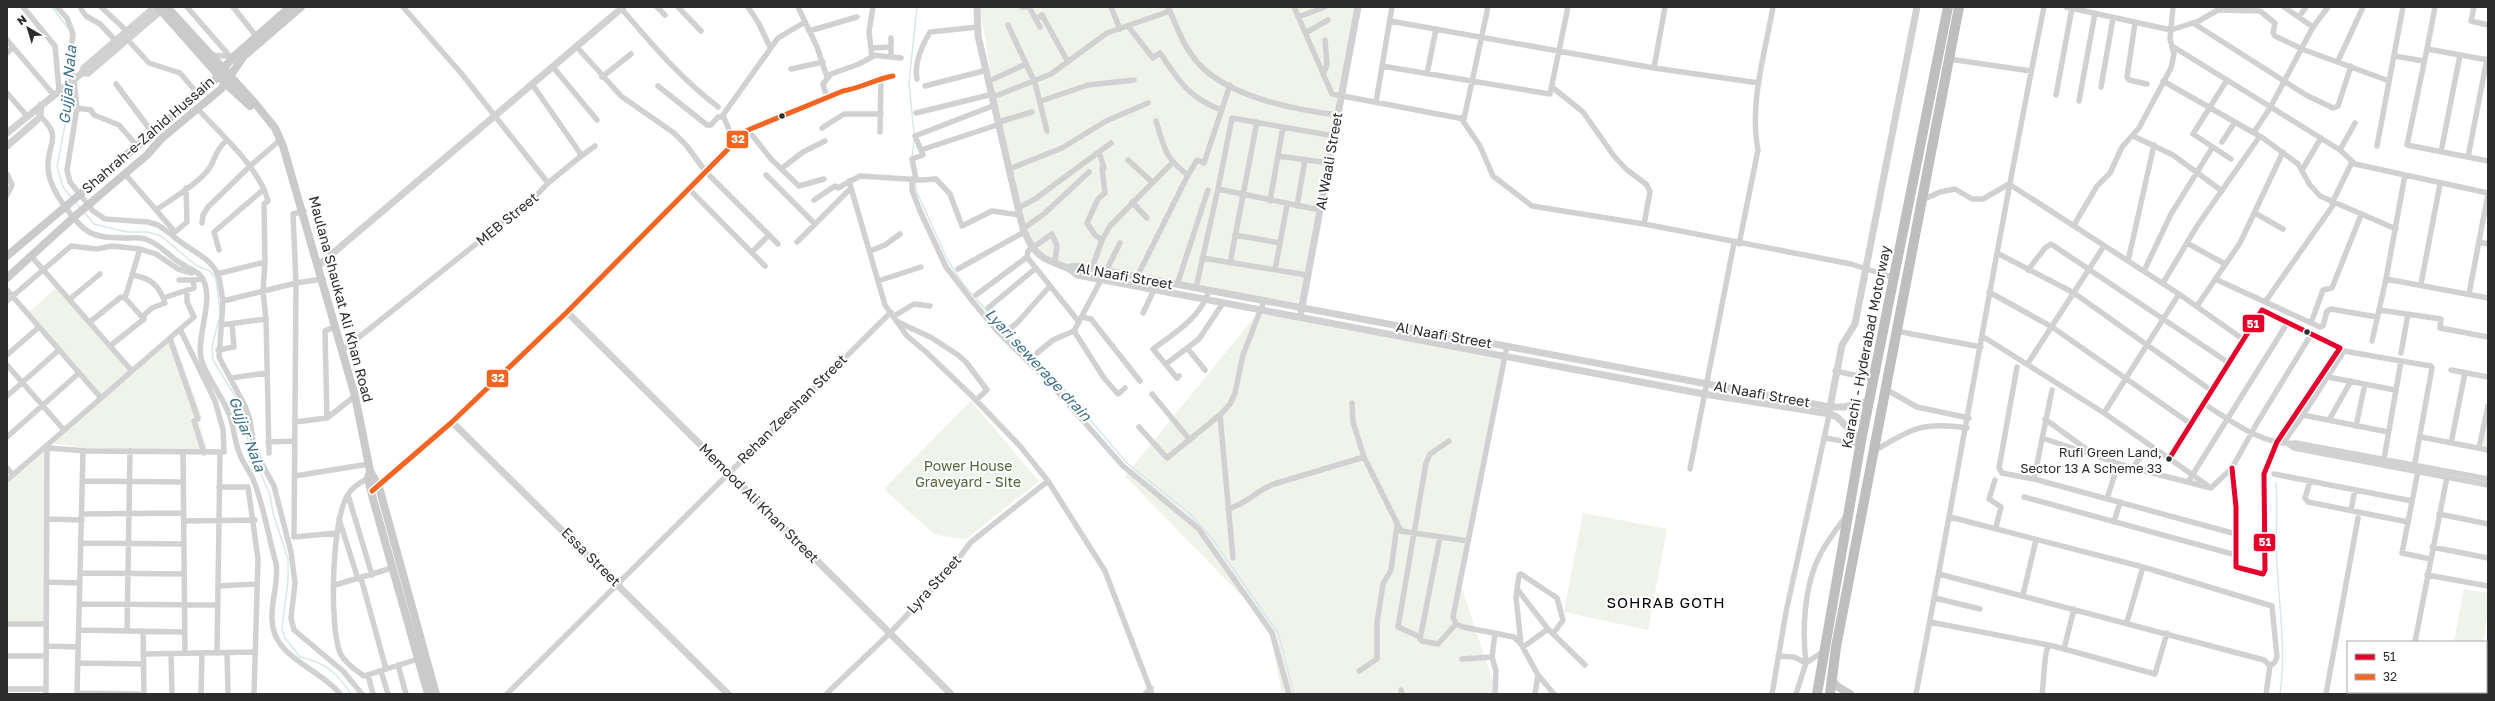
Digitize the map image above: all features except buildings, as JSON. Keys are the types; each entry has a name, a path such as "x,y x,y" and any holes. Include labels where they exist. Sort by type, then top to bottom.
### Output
{"highway":[{"name":"Karachi - Hyderabad Motorway","path":"1817,694 1860,442 1895,278 1948,7"},
{"name":"Karachi - Hyderabad Motorway","path":"1830,694 1836,647 1959,7"},
{"path":"1810,694 1824,651"}],"main road":[{"name":"Shahrah-e-Zahid Hussain","path":"7,256 138,147 152,132 221,73 232,58 290,7"},
{"name":"Shahrah-e-Zahid Hussain","path":"7,278 75,216 150,152 161,139 198,109 228,81 232,58 301,7"},
{"name":"Maulana Shaukat Ali Khan Road","path":"161,8 209,55 221,73"},
{"name":"Maulana Shaukat Ali Khan Road","path":"161,8 228,81 254,102 275,128 279,138 304,211 343,350 355,396 372,491 428,694"},
{"name":"Maulana Shaukat Ali Khan Road","path":"369,471 379,487 436,694"},
{"path":"1832,680 1838,687 1850,694"}],"street":[{"path":"23,7 55,46 64,86 77,108 67,170 70,182 78,196 86,207 110,221 148,222 158,225 173,233"},
{"path":"57,7 72,26 72,43 64,86"},
{"path":"101,7 127,31"},
{"path":"187,7 232,58"},
{"path":"233,7 256,37"},
{"name":"MEB Street","path":"343,350 535,198 548,183 495,115 403,7"},
{"path":"657,7 665,15"},
{"path":"678,7 700,32"},
{"path":"748,7 758,22 770,47"},
{"path":"798,7 823,62 827,77"},
{"path":"872,55 869,32 874,7"},
{"path":"977,7 978,28 1023,230 1033,247 1040,255 1069,267"},
{"path":"1029,7 1040,27"},
{"path":"1111,7 1120,29"},
{"path":"1294,7 1332,94 1461,118 1480,146 1493,176 1532,206 1644,224 1736,244 1852,264 1864,270 1895,278"},
{"path":"1298,17 1325,7"},
{"name":"Al Waali Street","path":"1300,316 1358,7"},
{"path":"1376,102 1392,7"},
{"path":"1461,118 1464,118 1488,7"},
{"path":"1382,66 1550,94 1568,7"},
{"path":"1654,68 1665,7"},
{"path":"1690,469 1704,394 1708,384 1736,244 1758,150 1755,135 1760,83 1773,7"},
{"path":"1772,694 1786,612 1825,438 1835,371 1842,345 1855,324 1864,270 1878,208 1917,7"},
{"path":"1916,694 1967,428 1989,292 2009,184 2044,7"},
{"path":"2074,225 2097,186 2110,173 2122,147 2133,136 2174,60 2171,30 2173,7"},
{"path":"2208,14 2210,7"},
{"path":"2284,7 2313,27"},
{"path":"2299,17 2306,7"},
{"path":"2254,132 2285,82 2313,27 2328,7"},
{"path":"2338,61 2363,7"},
{"path":"2377,146 2403,7"},
{"path":"2435,7 2408,145 2488,161"},
{"path":"2474,7 2471,21 2488,24"},
{"path":"82,73 88,73 161,8"},
{"path":"7,133 82,73 84,68 127,31 161,8"},
{"path":"319,265 621,8 652,46 699,93 718,107"},
{"path":"2056,96 2069,8 2171,30 2193,23 2218,10 2260,11 2275,23 2274,34 2276,36 2302,49 2338,61 2389,82"},
{"path":"81,9 86,16 100,24 116,41"},
{"path":"916,113 993,95 1035,83 1068,62 1103,36 1169,9 1183,42 1198,63 1230,85 1283,106 1305,112 1338,115"},
{"path":"2079,101 2095,13"},
{"path":"1036,19 1042,15 1068,62"},
{"path":"809,31 857,17"},
{"path":"2101,87 2113,18"},
{"path":"1305,33 1328,20"},
{"path":"1390,21 1482,36 1654,68 1760,83"},
{"path":"658,86 709,126 718,117 723,117 770,47 784,32 805,22"},
{"path":"2135,23 2127,76 2129,80 2147,84"},
{"path":"2193,23 2318,102 2336,108 2351,66"},
{"path":"1008,25 1035,83 1041,101 1047,131"},
{"path":"1128,26 1152,58 1160,53 1186,90 1196,98 1222,110"},
{"path":"917,79 916,70 921,49 930,32 978,28"},
{"path":"1427,74 1436,29"},
{"path":"891,38 891,57"},
{"path":"127,39 149,63 180,73 198,94"},
{"path":"7,40 13,48 64,86"},
{"path":"1323,74 1327,65 1325,40"},
{"path":"576,46 602,77 621,96 674,133 706,172 778,244"},
{"path":"2172,46 2340,150 2352,162 2405,174 2440,184 2488,193 2469,294"},
{"path":"872,48 891,47"},
{"path":"7,53 13,48"},
{"path":"2426,49 2487,60 2468,157"},
{"path":"602,77 632,54"},
{"path":"209,55 232,58"},
{"path":"827,98 823,84 827,77 864,62 872,55 901,58"},
{"path":"2441,152 2460,55"},
{"path":"2394,56 2424,61"},
{"path":"1949,59 2031,71"},
{"path":"791,69 823,62"},
{"path":"989,81 1026,64"},
{"path":"553,67 597,120"},
{"path":"926,86 987,70"},
{"path":"372,491 379,487 452,422 567,312 734,142 748,130 827,98 857,89 881,78 893,76"},
{"path":"880,132 881,78"},
{"path":"1041,101 1088,85 1134,80"},
{"path":"2226,80 2193,134 2212,148 2231,159"},
{"path":"2163,81 2208,108 2254,132 2283,152 2298,164 2314,191 2333,203 2396,229"},
{"path":"116,84 152,132"},
{"path":"532,84 578,148 580,157"},
{"path":"1137,277 1188,175 1197,160 1204,163 1230,85"},
{"path":"1552,87 1583,112 1614,156 1626,169 1647,185 1650,192 1644,224"},
{"path":"7,93 27,116"},
{"path":"1009,169 1062,148 1106,121 1148,103"},
{"path":"7,146 40,116 41,105"},
{"path":"996,105 915,136 923,155 912,159 914,179 912,190 946,267 998,332 1048,381 1122,466 1202,534 1272,633 1289,694"},
{"path":"77,108 91,110 93,115 119,125 138,147"},
{"path":"198,109 249,166 264,189 268,201 264,204 265,262 262,291 266,320 269,453"},
{"path":"921,150 1032,112"},
{"path":"822,128 844,114 880,114"},
{"path":"40,116 51,126 54,133 48,165 49,177 66,206 94,236 143,238 158,244 181,264 198,273 203,279 206,313 202,333 201,356 205,370 219,392 229,415 239,454 253,479 276,563 278,576 272,619 275,637 286,652 322,677 340,694"},
{"path":"723,117 734,142"},
{"path":"1196,288 1232,118 1334,136"},
{"path":"1156,121 1168,157 1172,163 1188,175"},
{"path":"1230,263 1257,122"},
{"path":"2222,142 2236,122"},
{"path":"2340,150 2355,123"},
{"path":"1270,201 1283,127"},
{"path":"748,130 781,169 799,186 824,179"},
{"path":"2133,136 2173,155 2222,191"},
{"path":"2163,283 2187,243 2260,136"},
{"path":"202,223 203,215 208,207 279,138"},
{"path":"2302,170 2321,138"},
{"path":"156,210 209,169 217,149 226,141"},
{"path":"781,169 803,152 825,141"},
{"path":"814,200 835,186 838,188 860,176 936,179 950,194 962,226 992,211 1019,211 1111,143"},
{"path":"2128,261 2154,145"},
{"path":"548,183 595,146"},
{"path":"2144,271 2171,214 2198,174 2212,148"},
{"path":"1099,152 1104,168 1102,168 1105,193 1098,199 1087,223 1094,235 1102,240"},
{"path":"2197,306 2240,243 2283,152"},
{"path":"1278,156 1329,163"},
{"path":"1128,160 1152,182"},
{"path":"1297,206 1305,160"},
{"path":"2265,302 2333,203 2352,162"},
{"path":"1092,268 1102,240 1110,226 1172,163"},
{"path":"958,269 1023,230 1045,213 1089,172"},
{"path":"7,174 12,185 7,195"},
{"path":"125,174 156,210 183,246 209,263 217,274 223,301 218,350 222,365 231,378 250,420 254,449 274,486 291,552 295,582 291,618 294,630 343,671 362,694"},
{"path":"2372,341 2396,229 2405,174"},
{"path":"766,175 815,224"},
{"path":"849,181 886,305 907,336 925,351 976,400 1020,446 1048,481 1105,571 1151,691 1145,694"},
{"path":"1922,200 1940,192 1955,189 1972,199 1983,199 2009,184"},
{"path":"2009,184 2163,283 2244,340"},
{"path":"2421,284 2440,184"},
{"path":"173,233 187,222 186,188"},
{"path":"797,242 851,188"},
{"path":"219,250 214,232 264,189"},
{"path":"689,189 765,266"},
{"path":"1218,189 1242,196 1320,210"},
{"path":"1177,285 1208,190"},
{"path":"1132,202 1146,218"},
{"path":"1275,270 1287,205"},
{"path":"304,211 293,214 296,283 294,537 337,533"},
{"path":"2255,213 2283,229"},
{"path":"2311,323 2323,290 2332,288 2361,215"},
{"path":"870,251 885,245 900,234"},
{"path":"1055,262 1057,246 1052,234 1028,251 1028,257 1050,286 1081,319 1091,319 1140,381"},
{"path":"752,252 769,235"},
{"path":"1235,236 1280,243"},
{"path":"2479,242 2488,244"},
{"path":"1106,271 1120,243"},
{"path":"2187,243 2225,264"},
{"path":"2028,270 2045,248 2050,244 2229,363"},
{"path":"7,301 71,246 96,249 112,246 140,250 156,254 178,269 192,273"},
{"path":"2028,363 2104,246"},
{"path":"125,298 140,250"},
{"path":"1997,253 2074,292 2212,391"},
{"path":"32,256 132,371"},
{"path":"976,296 1028,257"},
{"path":"1202,258 1307,276"},
{"path":"217,274 265,262"},
{"name":"Al Naafi Street","path":"1069,267 1080,266 1092,268 1209,291 1302,307 1708,384 1830,410 1860,442"},
{"path":"878,281 921,267"},
{"name":"Al Naafi Street","path":"1069,267 1077,275 1101,280 1300,316 1704,394 1830,410 1869,401"},
{"path":"988,308 1036,268"},
{"path":"70,299 100,274"},
{"path":"110,346 144,319 142,317 152,308 165,303 156,285 146,277 132,275"},
{"path":"179,280 203,279"},
{"path":"223,301 296,283 323,279"},
{"path":"2215,279 2321,327 2327,311 2331,309 2378,317"},
{"path":"2386,279 2421,284 2488,298"},
{"path":"163,298 194,288 193,280"},
{"path":"1037,353 1058,338 1074,330 1101,280"},
{"path":"1007,330 1017,323 1050,286"},
{"path":"7,290 101,398"},
{"path":"7,480 48,446 64,430 194,317 187,302 186,290"},
{"path":"1142,313 1154,290"},
{"path":"1180,376 1177,378 1154,349 1190,321 1206,300 1209,291"},
{"path":"1989,292 2052,327 2191,424"},
{"path":"2104,413 2179,294"},
{"path":"90,322 121,297 125,298"},
{"path":"125,298 142,317"},
{"path":"1139,427 1167,458 1220,415 1236,393 1239,364 1264,301"},
{"path":"1166,364 1188,349 1208,328 1223,303"},
{"name":"Rehan Zeeshan Street","path":"507,694 729,473 894,316 914,304 930,306"},
{"path":"2170,460 2262,310 2312,333 2340,348 2264,474 2263,574 2238,569 2236,567 2236,534 2232,468"},
{"path":"2379,310 2441,319 2440,328 2488,337"},
{"name":"Memood Ali Khan Street","path":"567,312 951,694"},
{"path":"2401,353 2408,314"},
{"path":"894,316 932,338 966,362 988,390 976,400"},
{"path":"221,325 266,320"},
{"path":"2188,482 2288,322"},
{"path":"218,350 234,347 232,324"},
{"path":"328,418 326,331 336,326"},
{"path":"7,355 39,327"},
{"path":"48,446 83,451 224,452 223,429 215,401 180,329"},
{"path":"1074,330 1104,378 1118,394 1125,388"},
{"path":"1896,331 1981,347"},
{"path":"2211,488 2232,468 2252,434 2256,423 2312,333"},
{"path":"1982,336 2028,363 2104,413 2211,488"},
{"path":"170,339 198,419 194,421 204,453"},
{"path":"1456,624 1453,617 1507,346"},
{"path":"1188,349 1205,370"},
{"path":"7,396 59,350"},
{"path":"2283,443 2344,351 2432,367 2415,469 2412,500 2402,553 2430,559"},
{"path":"2383,462 2401,362"},
{"path":"7,366 64,430"},
{"path":"2017,367 1999,468 2002,473 2034,479 2236,534"},
{"path":"2451,370 2488,377"},
{"path":"1835,371 1873,379"},
{"path":"7,437 79,373"},
{"path":"231,378 267,373"},
{"path":"2451,443 2465,373"},
{"path":"2328,377 2395,390"},
{"path":"2328,420 2351,381"},
{"path":"2356,426 2365,384"},
{"path":"1886,390 1917,407 1968,418"},
{"path":"2034,479 2052,390"},
{"path":"1152,394 1190,440"},
{"path":"295,422 328,418 355,396"},
{"path":"1352,403 1353,422 1364,457 1397,526 1401,531 1468,541"},
{"path":"2204,404 2252,434 2283,443 2296,443 2488,485"},
{"path":"2479,448 2488,406"},
{"path":"1220,415 1232,558"},
{"path":"2303,415 2388,432"},
{"path":"2046,419 2098,458"},
{"name":"Essa Street","path":"452,422 728,694"},
{"path":"1874,451 1914,428 1943,424 1967,428"},
{"path":"2420,437 2488,450"},
{"path":"1825,438 1860,442"},
{"path":"2042,438 2118,464 2211,488"},
{"path":"268,442 295,441"},
{"path":"1449,441 1430,454 1426,463 1398,627 1418,636 1422,641 1440,643 1456,624"},
{"path":"7,689 46,692 48,446"},
{"path":"83,451 77,693 139,694"},
{"path":"127,631 130,451"},
{"path":"183,452 185,654"},
{"path":"2133,468 2144,452"},
{"path":"217,653 220,453"},
{"path":"1228,509 1243,505 1265,487 1364,457"},
{"path":"2108,499 2118,464"},
{"path":"7,468 13,475"},
{"path":"2415,469 2488,479"},
{"path":"295,476 369,471"},
{"path":"369,471 348,495 339,516 335,585 335,631 341,654 354,670 364,676 418,659"},
{"path":"2274,474 2412,500"},
{"path":"2415,641 2432,547 2447,477"},
{"path":"1995,480 1989,500 2001,507 1996,527"},
{"path":"83,481 183,482"},
{"name":"Lyra Street","path":"826,694 890,633 949,571 971,542 1048,481"},
{"path":"2310,481 2305,498 2308,502 2408,522"},
{"path":"219,488 248,487 255,520 258,560 253,652 254,694"},
{"path":"2351,510 2355,490"},
{"path":"348,495 372,575"},
{"path":"2024,497 2236,554"},
{"path":"2114,522 2120,502"},
{"path":"1796,694 1806,663 1804,621 1816,564 1823,549 1849,511"},
{"path":"47,519 129,514 183,513"},
{"path":"2439,514 2488,524"},
{"path":"339,516 359,578 384,670 388,694"},
{"path":"1950,517 1996,527 2036,540 2143,567 2272,606 2277,657 2275,662 2270,666 2266,694"},
{"path":"2326,694 2358,518"},
{"path":"184,521 255,520"},
{"path":"1360,671 1377,658 1377,623 1383,584 1391,570 1397,526"},
{"path":"1420,639 1440,537"},
{"path":"2023,595 2036,540"},
{"path":"81,543 184,544"},
{"path":"2432,547 2488,558"},
{"path":"2127,622 2143,567"},
{"path":"335,585 392,568"},
{"path":"80,573 184,574"},
{"path":"1522,645 1516,597 1521,574 1531,579 1557,598 1563,620 1553,634"},
{"path":"1939,574 2167,633 2264,660 2270,666"},
{"path":"2427,575 2488,586"},
{"path":"47,582 80,583"},
{"path":"218,586 257,584"},
{"path":"1517,589 1548,629 1585,665"},
{"path":"1934,598 1980,609"},
{"path":"80,604 184,606 217,605"},
{"path":"2064,649 2074,609"},
{"path":"1930,622 2064,649 2155,674 2167,633"},
{"path":"7,624 46,624"},
{"path":"1456,624 1514,637 1522,645 1538,675 1554,694"},
{"path":"1522,645 1548,629"},
{"path":"79,630 185,632"},
{"path":"143,632 144,694"},
{"path":"1495,633 1492,657 1496,671 1495,694"},
{"path":"46,646 78,647"},
{"path":"2042,694 2046,664 2045,654 2048,646"},
{"path":"1806,663 1824,651"},
{"path":"144,654 253,652"},
{"path":"201,694 202,653"},
{"path":"227,653 228,694"},
{"path":"171,654 172,694"},
{"path":"7,656 46,656"},
{"path":"1778,656 1794,657 1806,663"},
{"path":"1462,659 1492,657"},
{"path":"78,663 144,664"},
{"path":"398,665 406,694"},
{"path":"368,675 373,694"},
{"path":"1535,694 1538,675"}],"green space":[{"path":"980,7 1358,7 1302,307 1055,262 1028,251 999,122"},
{"path":"59,285 132,371 101,398 28,313"},
{"path":"1261,309 1504,356 1460,582 1497,694 1282,694 1268,623 1125,476"},
{"path":"173,337 202,417 198,420 208,451 91,449 52,443"},
{"name":"Power House Graveyard - Site","path":"971,401 1039,481 966,539 935,535 884,489"},
{"path":"2488,417 2488,447 2483,446"},
{"path":"47,445 46,624 7,624 7,480"},
{"path":"1583,513 1667,529 1648,630 1564,612"},
{"path":"2464,589 2488,593 2488,612 2483,641 2454,641"}],"waterway":[{"name":"Gujjar Nala","path":"52,7 68,28"},
{"name":"Lyari sewerage drain","path":"914,134 909,82 917,7"},
{"name":"Gujjar Nala","path":"67,64 67,82"},
{"name":"Gujjar Nala","path":"68,88 69,105 57,166 63,187 71,197"},
{"name":"Lyari sewerage drain","path":"912,158 914,140"},
{"name":"Lyari sewerage drain","path":"915,181 916,190 947,259 963,284 1002,328 1056,380 1127,463 1189,513 1211,537 1278,633 1294,694"},
{"name":"Gujjar Nala","path":"75,201 80,208"},
{"name":"Gujjar Nala","path":"84,212 94,224 127,232 148,232 161,236 197,266 210,271 216,279 220,311"},
{"name":"Gujjar Nala","path":"219,319 212,346 213,360 238,401 250,449 270,495 273,513 288,559 288,581 282,628 285,638 300,657 317,662 335,674 351,694"},
{"path":"2276,483 2276,544 2282,638 2282,675 2280,694"}],"transit line":[{"name":"32","path":"372,491 452,422 567,312 748,130 843,91 893,76"},
{"name":"51","path":"2169,459 2262,310 2340,348 2277,442 2264,474 2265,570 2263,574 2236,567 2236,507 2232,468"}],"place":[{"name":"Rufi Green Land, Sector 13 A Scheme 33","path":"2169,459"}],"district":[{"name":"SOHRAB GOTH","path":"1666,603"}]}
